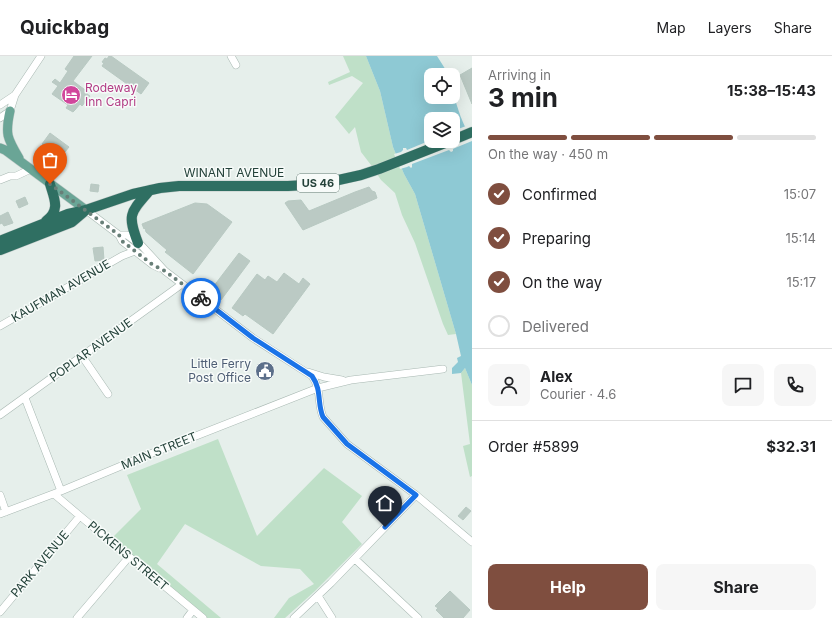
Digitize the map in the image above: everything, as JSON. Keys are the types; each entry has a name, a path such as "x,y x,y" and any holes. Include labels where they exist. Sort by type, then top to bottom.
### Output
{"highway":[{"path":"460,137 472,132"},
{"name":"WINANT AVENUE","path":"86,210 123,197 168,187 288,186 334,181 379,169 432,148"},
{"path":"41,224 52,216 56,209 56,202 50,184"},
{"path":"136,247 132,226 132,216 136,206 150,190"},
{"name":"US 46","path":"0,250 7,241 41,224 68,214 86,210"},
{"name":"US 46","path":"7,241 72,222 86,210"}],"main road":[{"path":"10,111 7,124 8,137 22,162"},
{"path":"2,147 86,210"}],"street":[{"path":"0,118 10,111 15,95 41,56"},
{"path":"231,56 236,66"},
{"path":"0,105 15,95"},
{"path":"0,180 10,176 16,176 31,169"},
{"path":"86,210 120,238 127,235 136,247 165,271 253,338 312,376 318,388 323,417 347,444 416,495 472,542"},
{"name":"KAUFMAN AVENUE","path":"120,238 124,250 124,254 122,256"},
{"name":"KAUFMAN AVENUE","path":"0,326 136,247"},
{"name":"POPLAR AVENUE","path":"0,415 182,284"},
{"path":"82,356 108,394"},
{"path":"303,370 324,377 351,380 443,369"},
{"name":"MAIN STREET","path":"3,513 318,388 351,380"},
{"path":"25,398 57,492"},
{"name":"PICKENS STREET","path":"57,492 80,516 203,618"},
{"path":"294,618 355,559 416,495"},
{"path":"0,496 3,513"},
{"name":"PARK AVENUE","path":"0,612 80,516"},
{"path":"77,618 129,557"},
{"path":"355,559 418,618"},
{"path":"318,596 332,618"},
{"path":"187,618 194,610"}],"green space":[{"path":"343,56 366,56 380,91 393,147 404,174 415,194 456,334 448,335 443,324 415,243 402,215 395,193 381,180 361,152 355,127 349,134 335,117 363,83 352,76 329,85 328,82 350,72"},
{"path":"465,368 472,385 472,476 470,477 463,446 470,444 461,373"},
{"path":"218,439 257,536 324,468 362,496 342,522 362,544 315,591 285,618 274,618 289,598 314,584 300,569 261,566 185,524 157,564 221,618 203,618 110,540 141,509 127,475"}],"water":[{"path":"366,56 437,56 445,68 424,68 424,104 457,104 460,112 424,112 424,148 460,148 460,113 472,140 472,385 465,368 461,373 452,374 452,368 458,362 457,358 461,356 456,334 415,194 404,174 393,147 380,91"}],"pier":[{"path":"466,126 472,136 472,141 460,146 460,128"},
{"path":"424,143 424,148 455,148 451,152 449,150 412,164 411,168 409,166 400,169 394,154 401,152 403,148 406,148 407,150"}],"building":[{"name":"Rodeway Inn Capri","path":"74,56 92,56 73,81 88,92 87,94 90,96 82,106 80,104 73,112 66,108 68,105 52,94 58,86 52,82 55,79 60,83 68,71 65,69"},
{"path":"109,56 149,83 141,94 102,66 104,63 102,62"},
{"path":"472,68 472,104 460,75"},
{"path":"50,133 69,147 60,158 42,144"},
{"path":"91,184 99,185 98,192 90,191"},
{"path":"369,187 375,192 377,198 303,230 285,203 288,201 301,200 309,211"},
{"path":"25,197 28,204 19,208 16,201"},
{"path":"195,203 207,204 232,222 193,274 165,252 167,250 146,232 142,224"},
{"path":"8,212 13,223 4,226 2,223 0,224 0,216"},
{"path":"103,247 104,260 95,261 93,248"},
{"path":"239,253 250,261 221,300 210,291"},
{"path":"284,273 299,284 303,278 310,284 273,334 245,314 243,316 232,308 257,274 265,280 268,276 277,282"},
{"path":"466,507 471,511 463,520 458,516"},
{"path":"450,591 470,610 463,618 444,618 436,610 438,608 435,606"}],"way so far":[{"path":"50,184 119,235 122,241 153,265 165,271 201,298"}],"place":[{"name":"Rodeway Inn Capri","path":"71,95"},
{"name":"Little Ferry Post Office","path":"265,371"}],"route":[{"path":"201,298 253,338 312,376 318,388 323,417 347,444 416,495 385,527"}]}
